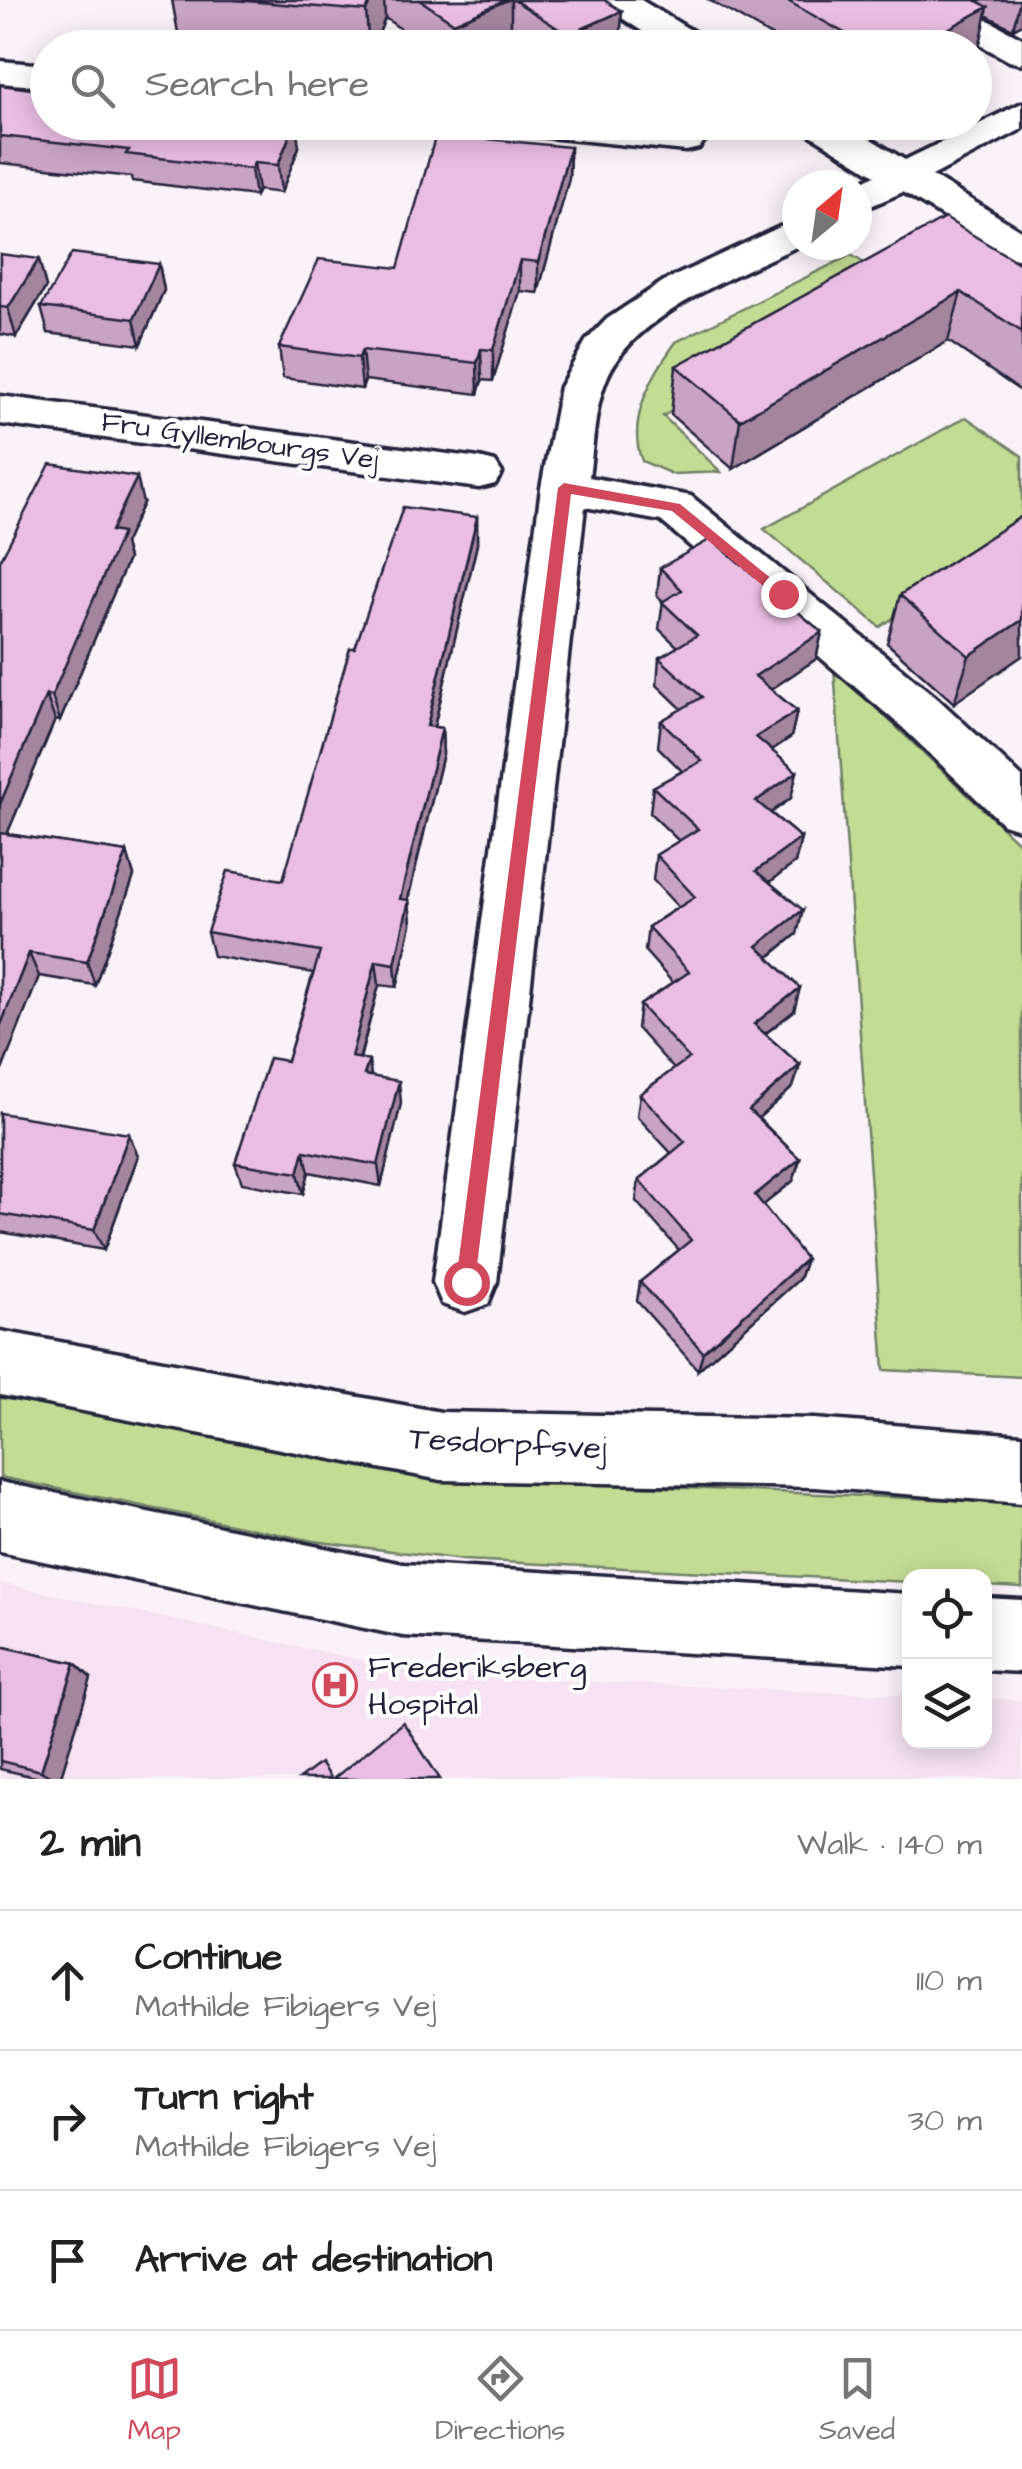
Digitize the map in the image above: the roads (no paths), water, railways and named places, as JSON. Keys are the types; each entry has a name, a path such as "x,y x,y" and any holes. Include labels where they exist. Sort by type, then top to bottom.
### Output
{"street":[{"path":"617,0 665,30"},
{"path":"925,0 980,30"},
{"path":"992,37 1022,53"},
{"path":"0,72 30,74"},
{"path":"992,130 1022,114"},
{"path":"845,140 1022,248"},
{"path":"872,192 972,140"},
{"path":"466,1282 564,488 586,376 614,332 648,308 782,239"},
{"name":"Fru Gyllembourgs Vej","path":"0,410 479,473"},
{"path":"564,488 676,507 920,713 1022,809"},
{"name":"Tesdorpfsvej","path":"0,1362 441,1446 814,1454 1022,1469"},
{"path":"0,1517 403,1600 902,1630"},
{"path":"992,1634 1022,1636"}],"place":[{"name":"Frederiksberg Hospital","path":"335,1685"}]}
